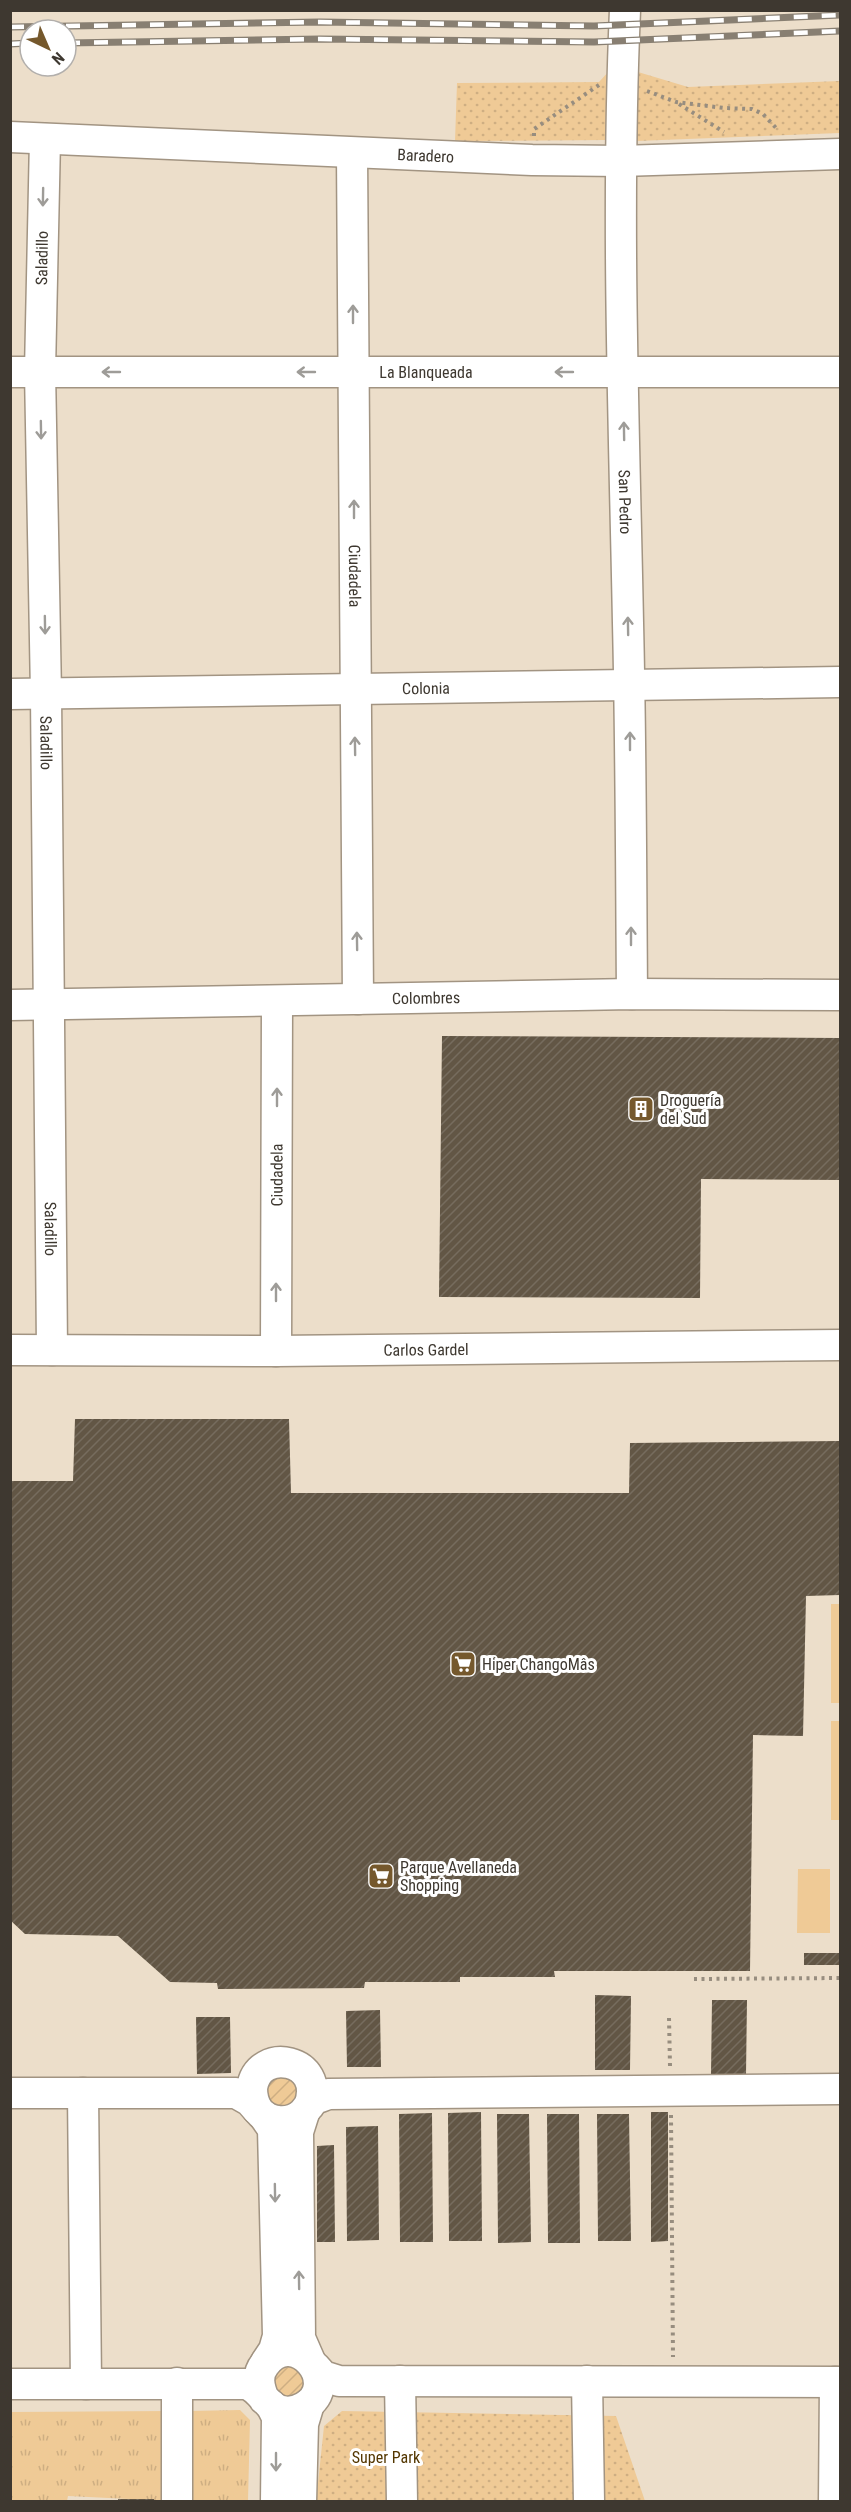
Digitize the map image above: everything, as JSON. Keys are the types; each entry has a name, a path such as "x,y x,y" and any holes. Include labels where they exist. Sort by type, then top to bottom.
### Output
{"street":[{"name":"San Pedro","path":"625,10 621,161 622,372 630,685 632,994"},
{"name":"Baradero","path":"10,137 352,153 621,161 840,154"},
{"name":"Saladillo","path":"45,139 40,371 46,694 52,1350"},
{"name":"Ciudadela","path":"352,153 358,999"},
{"name":"La Blanqueada","path":"10,372 840,372"},
{"name":"Colonia","path":"10,694 840,682"},
{"name":"Colombres","path":"10,1005 632,994 840,996"},
{"name":"Ciudadela","path":"276,1351 277,1001"},
{"name":"Carlos Gardel","path":"10,1350 276,1351 840,1345"},
{"path":"253,2100 268,2065 288,2062 297,2066 313,2099"},
{"path":"10,2093 83,2093 253,2100 280,2122 289,2121 313,2099 840,2089"},
{"path":"83,2093 86,2384"},
{"path":"301,2502 303,2424 319,2382 321,2370 300,2338 298,2132 313,2099"},
{"path":"253,2100 273,2129 278,2336 262,2384 277,2417 276,2502"},
{"path":"262,2384 284,2352 295,2352 321,2370 400,2382 838,2382 834,2502"},
{"path":"400,2382 402,2502"},
{"path":"587,2382 589,2502"},
{"path":"177,2383 177,2502"},
{"path":"10,2384 262,2384 288,2412 311,2402"}],"path":[{"path":"533,138 534,129 607,80 622,79 676,102 731,134"},
{"path":"676,102 724,108 752,108 763,114 778,130 787,156"},
{"path":"524,137 545,138"},
{"path":"694,1979 840,1978"},
{"path":"669,2018 674,2364"}],"green space":[{"path":"610,70 608,140 455,141 457,83 599,82"},
{"path":"638,72 688,87 840,81 840,133 636,141"},
{"path":"831,1604 840,1604 840,1703 831,1703"},
{"path":"831,1721 840,1721 840,1820 831,1820"},
{"path":"798,1869 830,1869 830,1933 797,1933"},
{"path":"282,2077 293,2081 297,2092 293,2103 282,2107 271,2103 267,2092 271,2081"},
{"path":"289,2367 300,2371 304,2382 300,2393 289,2397 278,2393 274,2382 278,2371"},
{"path":"240,2410 250,2420 248,2501 190,2501 189,2411"},
{"path":"169,2411 170,2501 68,2496 67,2501 11,2501 10,2412"},
{"name":"Super Park","path":"342,2411 616,2416 645,2501 316,2502 324,2426"}],"building":[{"name":"Droguería del Sud","path":"442,1036 840,1038 840,1180 701,1179 700,1298 439,1297"},
{"name":"Hiper ChangoMâs","path":"75,1419 289,1419 291,1493 629,1493 630,1443 840,1441 840,1595 806,1596 803,1736 753,1735 750,1971 554,1971 555,1977 460,1977 460,1982 365,1982 364,1988 218,1989 217,1983 170,1982 118,1936 25,1934 10,1920 10,1481 73,1481"},
{"path":"804,1953 840,1953 840,1965 804,1965"},
{"path":"595,1995 631,1996 630,2070 595,2070"},
{"path":"712,2000 747,2000 746,2075 711,2075"},
{"path":"380,2010 381,2067 347,2067 346,2011"},
{"path":"196,2017 230,2017 231,2073 197,2074"},
{"path":"481,2112 482,2241 449,2241 448,2113"},
{"path":"651,2112 668,2112 668,2241 651,2242"},
{"path":"432,2113 433,2242 400,2242 399,2114"},
{"path":"497,2114 529,2114 531,2242 498,2243"},
{"path":"547,2114 579,2114 580,2243 548,2243"},
{"path":"597,2114 629,2114 631,2241 598,2241"},
{"path":"378,2126 379,2240 347,2241 346,2127"},
{"path":"334,2145 335,2242 317,2242 317,2146"},
{"path":"118,2499 154,2499 154,2502 118,2502"}],"railway":[{"path":"10,27 320,22 594,26 840,15"},
{"path":"78,43 320,39 594,42 840,31"},
{"path":"10,44 18,44"}],"place":[{"name":"Droguería del Sud","path":"641,1109"},
{"name":"Hiper ChangoMâs","path":"463,1664"},
{"name":"Parque Avellaneda Shopping","path":"381,1876"}]}
